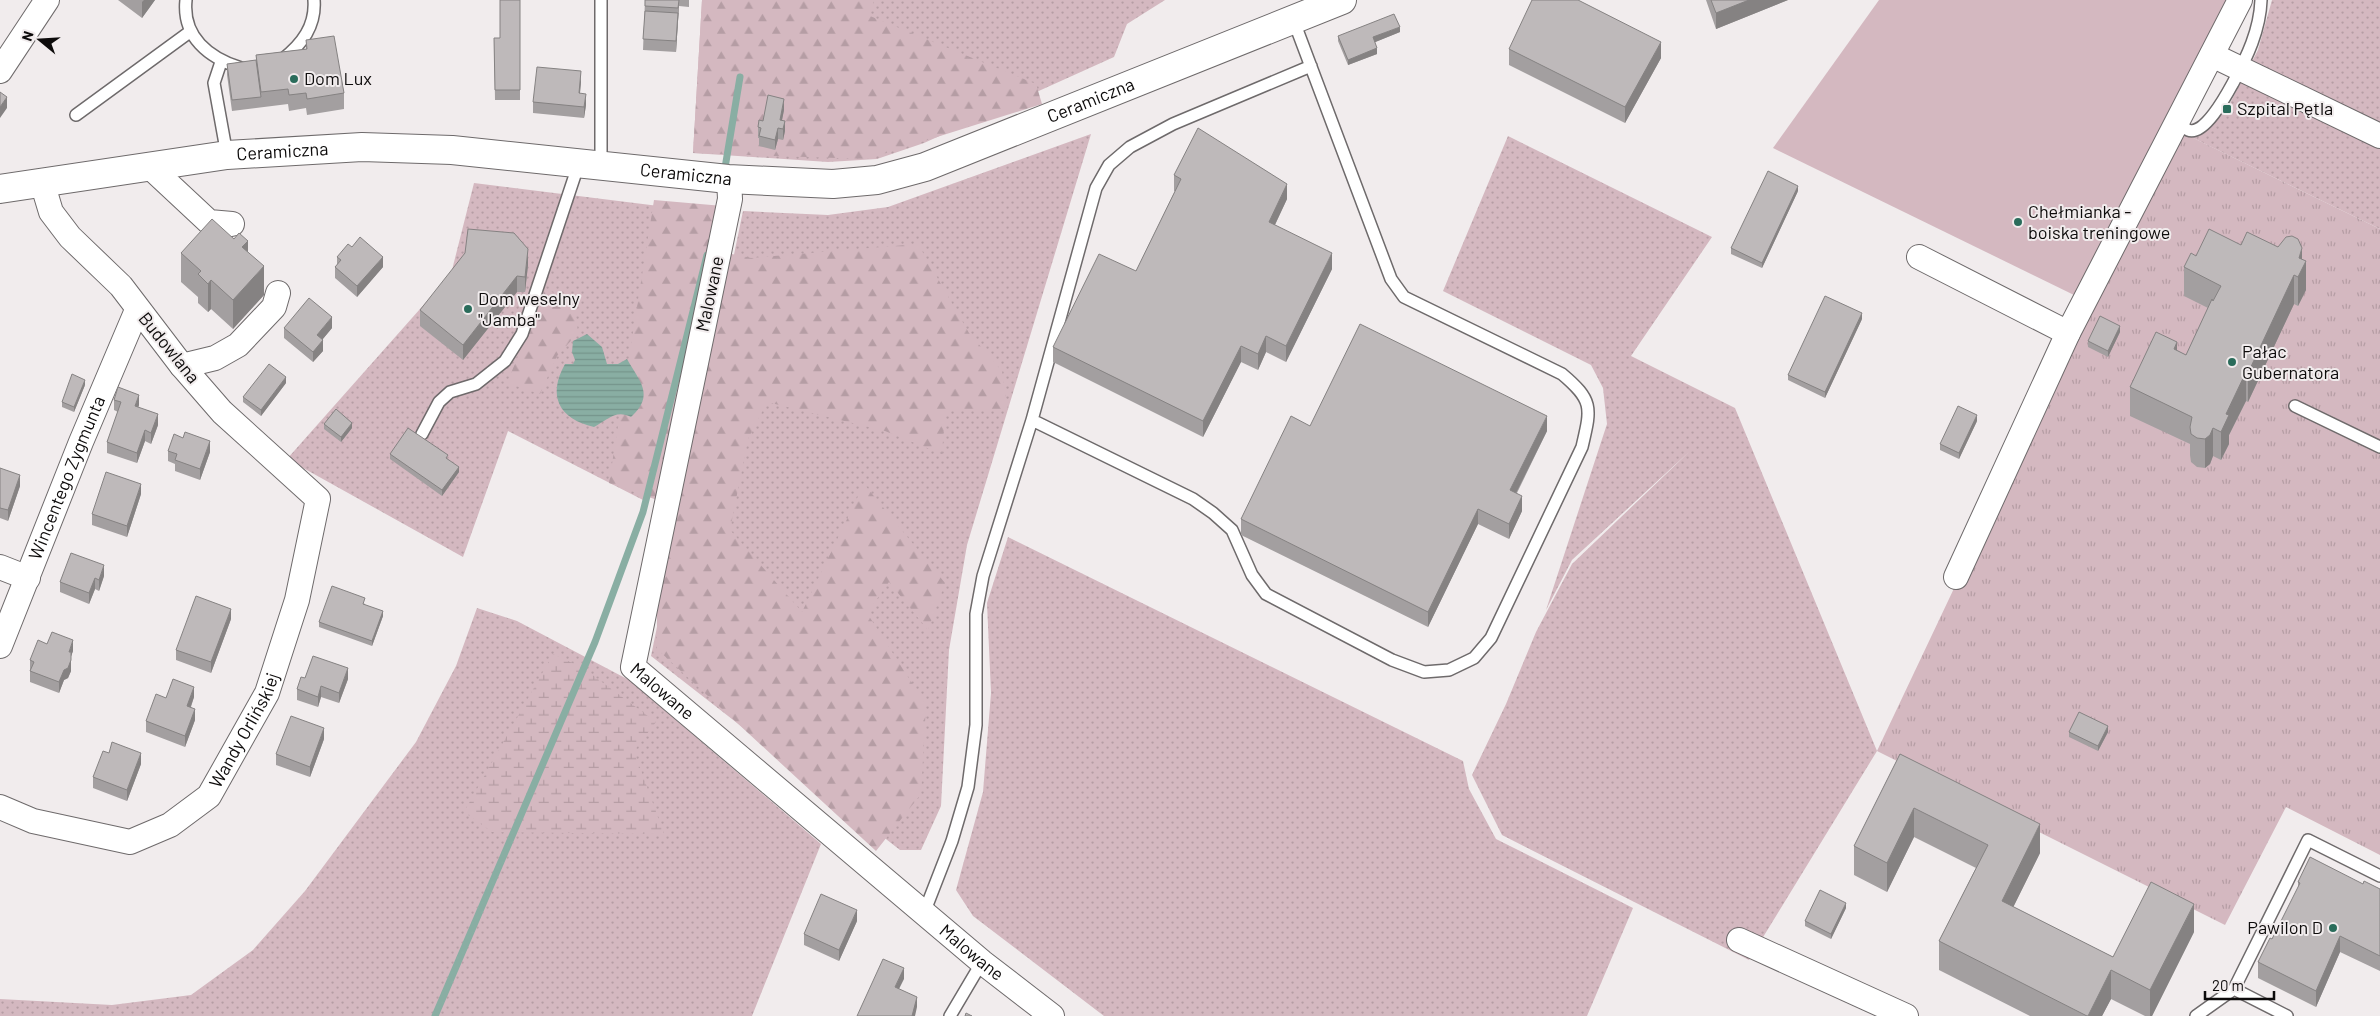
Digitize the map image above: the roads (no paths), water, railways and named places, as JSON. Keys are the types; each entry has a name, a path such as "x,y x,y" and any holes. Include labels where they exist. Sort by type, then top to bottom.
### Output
{"street":[{"path":"0,71 48,0"},
{"name":"Ceramiczna","path":"0,189 227,155 362,147 452,150 724,178 833,184 876,180 926,167 1342,0"},
{"path":"1956,577 2068,333 2240,0"},
{"path":"2212,55 2380,136"},
{"path":"149,166 209,222 232,224"},
{"name":"Malowane","path":"724,178 730,199 633,667 924,914 1052,1016"},
{"name":"Budowlana","path":"42,182 51,212 70,237 121,286 137,310 222,412 318,499"},
{"path":"1919,257 2068,333"},
{"path":"182,366 215,358 238,345 274,307 278,293"},
{"name":"Wincentego Zygmunta","path":"0,646 81,442 137,310"},
{"name":"Wandy Orlińskiej","path":"0,808 33,821 130,842 170,825 209,796 267,693 297,600 318,499"},
{"path":"0,567 28,578"},
{"path":"1739,940 1906,1016"}],"lane":[{"path":"186,0 185,10 191,31 203,49 221,62 241,68 254,68"},
{"path":"274,63 297,48 309,30 314,10 314,0"},
{"path":"422,434 439,402 450,392 476,384 505,361 522,334 590,164 601,0"},
{"path":"2185,104 2182,122 2188,131 2194,131 2211,118 2240,69 2258,26 2261,0"},
{"path":"1032,420 1194,499 1214,512 1232,530 1252,575 1266,594 1392,660 1424,672 1450,670 1474,658 1491,638 1582,447 1590,415 1582,391 1562,374 1404,297 1391,278 1294,20"},
{"path":"76,115 191,31"},
{"path":"221,62 214,84 227,155"},
{"path":"924,914 952,841 968,787 976,725 976,614 983,576 1032,420 1096,188 1109,165 1130,147 1173,124 1311,66"},
{"path":"2295,406 2380,447"},
{"path":"2196,1016 2234,989 2308,840 2380,876"},
{"path":"950,1016 982,962"},
{"path":"2234,989 2287,1016"}],"waterway":[{"path":"724,174 740,77"},
{"path":"435,1016 595,642 643,512 707,255"}],"place":[{"name":"Dom Lux","path":"294,79"},
{"name":"Szpital Pętla","path":"2227,109"},
{"name":"Chełmianka - boiska treningowe","path":"2018,222"},
{"name":"Dom weselny \"Jamba\"","path":"468,309"},
{"name":"Pałac Gubernatora","path":"2232,362"},
{"name":"Pawilon D","path":"2333,928"}]}
